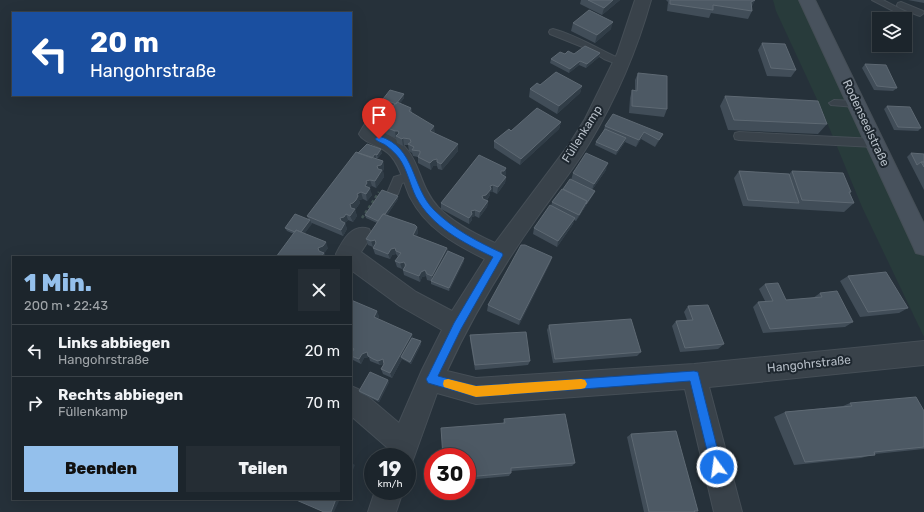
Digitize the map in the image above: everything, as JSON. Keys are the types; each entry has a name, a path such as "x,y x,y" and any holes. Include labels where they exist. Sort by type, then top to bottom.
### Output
{"main road":[{"name":"Rodenseelstraße","path":"807,0 924,246"}],"street":[{"name":"Füllenkamp","path":"403,448 431,379 457,326 498,255 582,139 617,75 637,24 643,0"},
{"path":"380,119 368,134 390,144 403,158 400,184 420,196 431,212 453,231 478,246 498,255"},
{"path":"348,256 361,235"},
{"path":"352,259 408,299 457,326"},
{"name":"Hangohrstraße","path":"431,379 476,391 694,376 924,353"},
{"path":"694,376 728,512"},
{"name":"Füllenkamp","path":"352,400 400,448"},
{"path":"382,512 386,500"}],"lane":[{"path":"876,0 902,12"},
{"path":"889,0 920,13"},
{"path":"554,32 593,48 606,57 622,63"},
{"path":"834,103 856,104"},
{"path":"740,136 875,143"}],"path":[{"path":"361,235 356,228 384,184 400,184"}],"shaded area":[{"path":"773,0 804,0 924,252 924,337 862,207 821,108 776,11"}],"building":[{"path":"588,0 613,0 604,8"},
{"path":"670,0 755,0 751,2 752,11 713,5 713,10 670,4"},
{"path":"589,10 613,22 597,35 573,23"},
{"path":"762,43 785,44 796,70 771,68"},
{"path":"585,46 600,53 587,64 580,61 570,69 551,59 560,52 565,54 568,51 574,54"},
{"path":"865,64 886,65 897,88 877,86"},
{"path":"556,72 582,86 559,106 530,89 537,83 540,85"},
{"path":"638,73 667,76 667,109 632,106 632,90 637,91"},
{"path":"390,90 404,94 396,104 383,99"},
{"path":"725,96 818,101 827,124 734,120"},
{"path":"397,102 411,108 409,111 434,126 430,131 458,144 441,164 437,162 437,159 430,163 418,157 420,151 412,150 414,147 408,144 411,142 410,139 402,139 396,136 399,133 398,131 385,127 388,124 387,121 380,120"},
{"path":"887,106 910,107 921,128 898,127"},
{"path":"537,108 561,122 521,159 494,141 509,129 511,131"},
{"path":"613,114 663,134 659,140 644,132 639,140 605,126"},
{"path":"605,129 626,138 617,151 596,142"},
{"path":"367,144 381,149 377,155 375,154 372,158 358,153"},
{"path":"356,152 383,161 381,165 377,166 378,169 382,170 375,181 366,181 367,183 365,186 370,188 366,194 361,192 357,194 358,196 356,200 350,204 351,208 355,209 350,216 346,214 344,217 340,218 341,221 345,223 341,230 307,216"},
{"path":"586,153 608,163 594,184 573,173"},
{"path":"911,153 924,154 924,162 917,165"},
{"path":"479,155 506,168 504,171 501,171 501,174 506,177 498,187 493,185 490,186 491,189 486,195 482,196 483,199 488,201 480,212 475,210 471,211 472,214 469,218 441,203"},
{"path":"739,171 789,174 799,203 748,200"},
{"path":"792,171 843,173 854,203 802,200"},
{"path":"570,179 595,191 586,204 587,201 563,189"},
{"path":"562,189 587,201 579,215 552,202"},
{"path":"382,190 398,196 378,221 365,215"},
{"path":"550,205 575,218 558,241 534,228"},
{"path":"295,214 310,220 301,232 296,230 295,232 285,228"},
{"path":"383,214 415,225 417,227 413,235 447,248 432,276 427,274 425,270 421,272 419,276 403,270 406,265 404,262 400,263 395,261 401,253 396,251 395,248 391,249 388,254 373,248 376,243 375,240 371,241 366,239"},
{"path":"296,230 326,242 323,246 318,248 319,251 324,253 322,256 277,256"},
{"path":"521,245 525,245 552,257 520,320 488,305"},
{"path":"448,251 464,258 449,288 431,281"},
{"path":"886,272 908,308 868,312 848,276"},
{"path":"778,283 786,300 822,297 820,293 837,291 853,322 770,329 758,302 773,301 765,284"},
{"path":"352,300 377,311 374,317 412,334 390,373 381,369 384,364 383,359 378,361 373,359 368,356 367,352 362,354 359,359 352,356 354,349 352,348"},
{"path":"708,305 724,344 685,348 676,321 693,320 688,306"},
{"path":"631,319 641,352 555,359 549,325"},
{"path":"526,332 530,361 475,365 470,335"},
{"path":"412,338 421,341 410,362 401,357"},
{"path":"370,372 388,380 378,400 359,391"},
{"path":"916,397 924,411 924,447 874,452 875,455 805,462 785,412 852,406 850,403"},
{"path":"565,414 575,463 511,468 511,473 476,476 476,448 442,448 441,428 505,423 504,419"},
{"path":"676,431 698,511 649,512 631,434"},
{"path":"296,500 336,500 331,512 324,512"}],"slow traffic":[{"path":"448,384 476,391 581,384"}],"route":[{"path":"379,139 390,144 403,158 420,196 431,212 453,231 478,246 498,255 457,326 431,379 476,391 694,376 717,467"}]}
